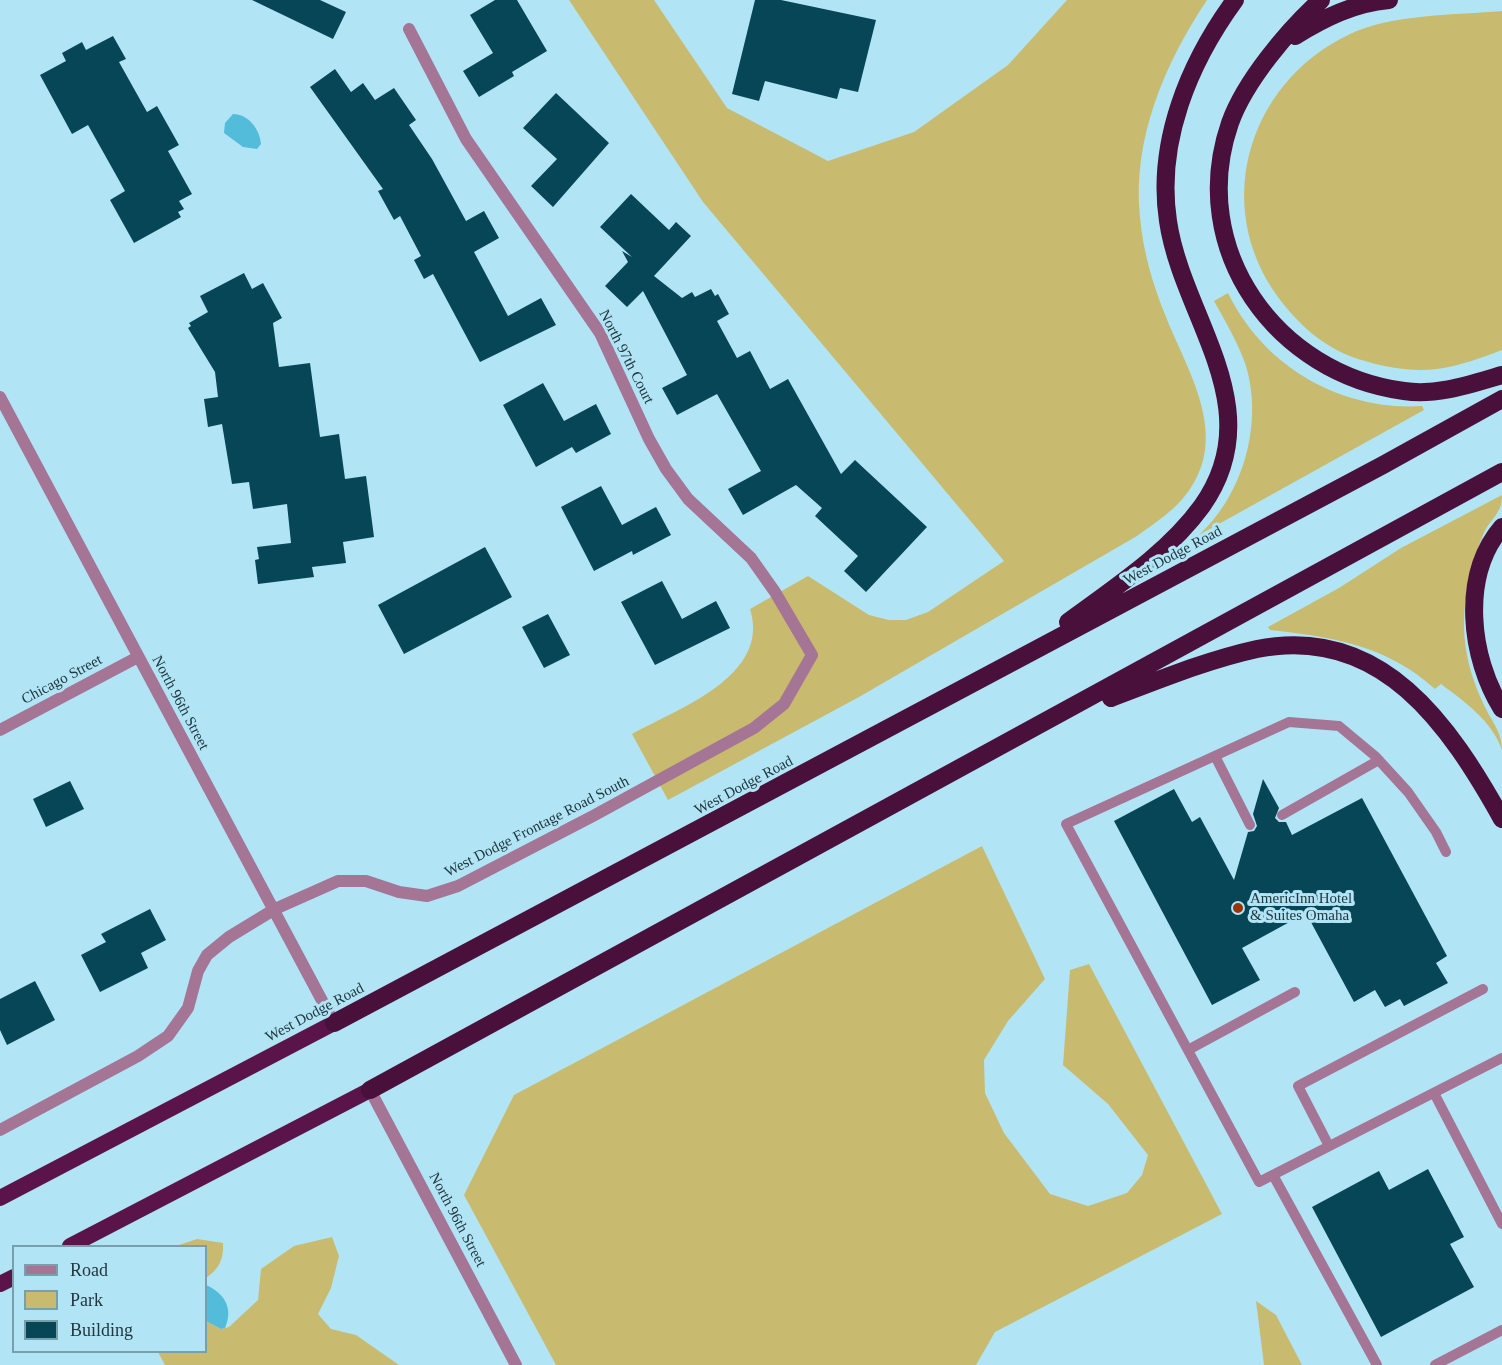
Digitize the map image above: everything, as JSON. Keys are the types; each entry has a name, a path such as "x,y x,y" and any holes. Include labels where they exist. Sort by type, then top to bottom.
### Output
{"highway":[{"path":"1025,656 1133,574 1179,532 1202,506 1217,477 1227,443 1229,408 1219,365 1177,263 1167,220 1165,180 1171,135 1188,78 1234,0"},
{"path":"1321,0 1266,62 1243,95 1230,123 1221,158 1219,186 1222,224 1232,262 1246,291 1269,322 1293,344 1328,368 1360,381 1405,392 1437,391 1502,375"},
{"path":"1266,62 1291,39 1320,20 1352,7 1389,0"},
{"name":"West Dodge Road","path":"0,1198 1025,656 1502,399"},
{"path":"72,1245 370,1090 1056,718 1502,472"},
{"path":"1502,527 1493,537 1479,575 1473,611 1476,643 1487,679 1502,709"},
{"path":"1056,718 1190,669 1259,649 1284,646 1336,652 1362,660 1386,673 1411,692 1436,717 1460,749 1502,819"}],"street":[{"name":"North 97th Court","path":"409,29 466,139 600,333 649,439 666,469 688,499 751,558 775,592 812,656"},
{"name":"North 96th Street","path":"0,397 334,1023"},
{"name":"West Dodge Frontage Road South","path":"0,1130 138,1056 168,1036 188,1008 198,971 207,955 229,937 275,909 338,880 366,881 399,892 427,896 458,886 593,816 754,728 784,704 812,656"},
{"name":"Chicago Street","path":"0,730 138,657"},
{"name":"North 96th Street","path":"370,1090 516,1365"}],"lane":[{"path":"1446,852 1436,832 1408,792 1379,760 1338,726 1289,722 1066,824 1259,1182 1502,1058"},
{"path":"1215,756 1250,825"},
{"path":"1282,815 1379,760"},
{"path":"1329,1146 1298,1086 1483,989"},
{"path":"1188,1050 1295,992"},
{"path":"1434,1093 1502,1224"},
{"path":"1274,1175 1377,1365"},
{"path":"1435,1365 1502,1330"}],"green space":[{"path":"569,0 654,0 727,108 828,161 914,132 1008,65 1067,0 1207,0 1178,50 1155,103 1141,159 1139,188 1141,230 1149,268 1161,305 1194,382 1205,426 1205,448 1200,470 1188,492 1171,510 1137,536 859,697 668,800 632,734 696,701 734,671 747,653 753,633 750,609 808,576 869,615 889,620 906,620 928,612 1004,561 703,202"},
{"path":"1502,11 1502,350 1453,366 1419,370 1383,366 1353,357 1331,347 1302,325 1285,306 1262,270 1248,232 1244,193 1249,154 1263,118 1284,85 1314,56 1350,34 1367,27 1404,19"},
{"path":"1228,293 1243,319 1262,343 1284,363 1308,379 1335,392 1363,401 1392,406 1422,406 1424,410 1199,535 1228,499 1246,455 1251,432 1250,385 1245,363 1214,301"},
{"path":"1502,495 1498,512 1486,529 1475,557 1465,602 1464,625 1465,646 1472,676 1498,732 1502,750 1485,721 1441,684 1435,689 1397,662 1358,646 1315,636 1270,630 1268,627 1339,588 1401,548"},
{"path":"982,846 1045,979 1008,1021 984,1060 985,1093 1004,1133 1050,1194 1088,1206 1127,1193 1142,1175 1148,1155 1108,1104 1063,1065 1070,970 1089,964 1222,1214 995,1332 976,1365 556,1365 464,1195 514,1095"},
{"path":"332,1237 339,1256 331,1288 318,1314 331,1329 356,1335 399,1365 165,1365 159,1353 207,1353 207,1322 221,1329 229,1327 258,1300 261,1269 294,1246"},
{"path":"197,1239 223,1243 223,1254 220,1263 207,1277 207,1245 179,1245"},
{"path":"1256,1301 1276,1315 1302,1365 1264,1365"}],"water":[{"path":"233,114 244,117 256,128 261,144 257,149 243,147 224,133 225,123"},
{"path":"207,1286 218,1292 228,1308 228,1321 225,1328 221,1329 207,1322"}],"building":[{"path":"252,0 320,0 346,12 333,39"},
{"path":"495,0 517,0 547,51 512,72 514,76 479,97 463,71 493,53 470,15"},
{"path":"755,0 781,0 876,20 858,92 840,88 837,99 765,81 759,101 732,94"},
{"path":"113,36 126,59 119,62 147,112 157,106 179,145 168,151 192,194 179,201 184,209 178,212 181,217 134,243 110,200 125,191 88,125 72,134 40,75 66,61 62,53 82,42 86,50"},
{"path":"335,69 351,92 363,83 375,100 394,88 416,120 409,125 432,159 466,221 484,211 499,238 474,252 508,316 541,298 556,325 480,362 433,274 424,279 414,260 421,256 400,216 394,220 378,191 383,189 310,87"},
{"path":"556,93 609,143 553,207 531,186 557,159 523,128"},
{"path":"631,194 669,230 676,222 691,236 654,276 682,298 692,292 695,297 711,289 715,296 718,294 729,314 717,321 737,358 750,351 770,389 788,379 841,474 855,460 927,527 866,592 844,571 858,556 815,516 822,508 796,485 743,515 728,489 761,471 717,394 677,415 662,388 687,375 643,291 627,307 605,286 628,262 622,251 632,257 600,227"},
{"path":"244,273 252,289 263,283 282,318 273,323 279,367 310,363 320,437 339,434 345,479 366,476 374,537 343,542 346,563 312,567 314,577 258,584 255,560 259,559 257,547 291,543 287,504 253,509 249,482 232,484 222,424 208,427 204,399 218,397 215,372 188,328 191,326 189,323 208,312 200,296"},
{"path":"543,383 564,421 596,404 611,434 576,453 572,447 536,467 503,405"},
{"path":"601,486 622,525 656,507 671,535 633,555 632,551 594,571 561,507"},
{"path":"485,547 512,597 404,654 378,605"},
{"path":"662,581 682,619 716,601 730,628 655,665 621,602"},
{"path":"548,614 570,655 544,668 522,627"},
{"name":"AmericInn Hotel & Suites Omaha","path":"1263,779 1279,808 1275,818 1279,822 1286,822 1292,835 1362,798 1447,956 1436,963 1448,983 1404,1006 1400,999 1385,1007 1375,990 1354,1002 1306,913 1242,948 1260,980 1212,1005 1114,821 1174,789 1192,822 1200,817 1234,880 1248,832 1254,831 1257,826 1253,814"},
{"path":"70,781 84,809 46,827 33,799"},
{"path":"150,909 166,940 141,953 148,968 100,992 81,955 106,942 101,934"},
{"path":"35,981 55,1020 7,1045 0,1030 0,999"},
{"path":"1428,1169 1464,1237 1450,1244 1474,1287 1381,1337 1312,1207 1379,1171 1389,1190"}],"place":[{"name":"AmericInn Hotel & Suites Omaha","path":"1238,908"}]}
